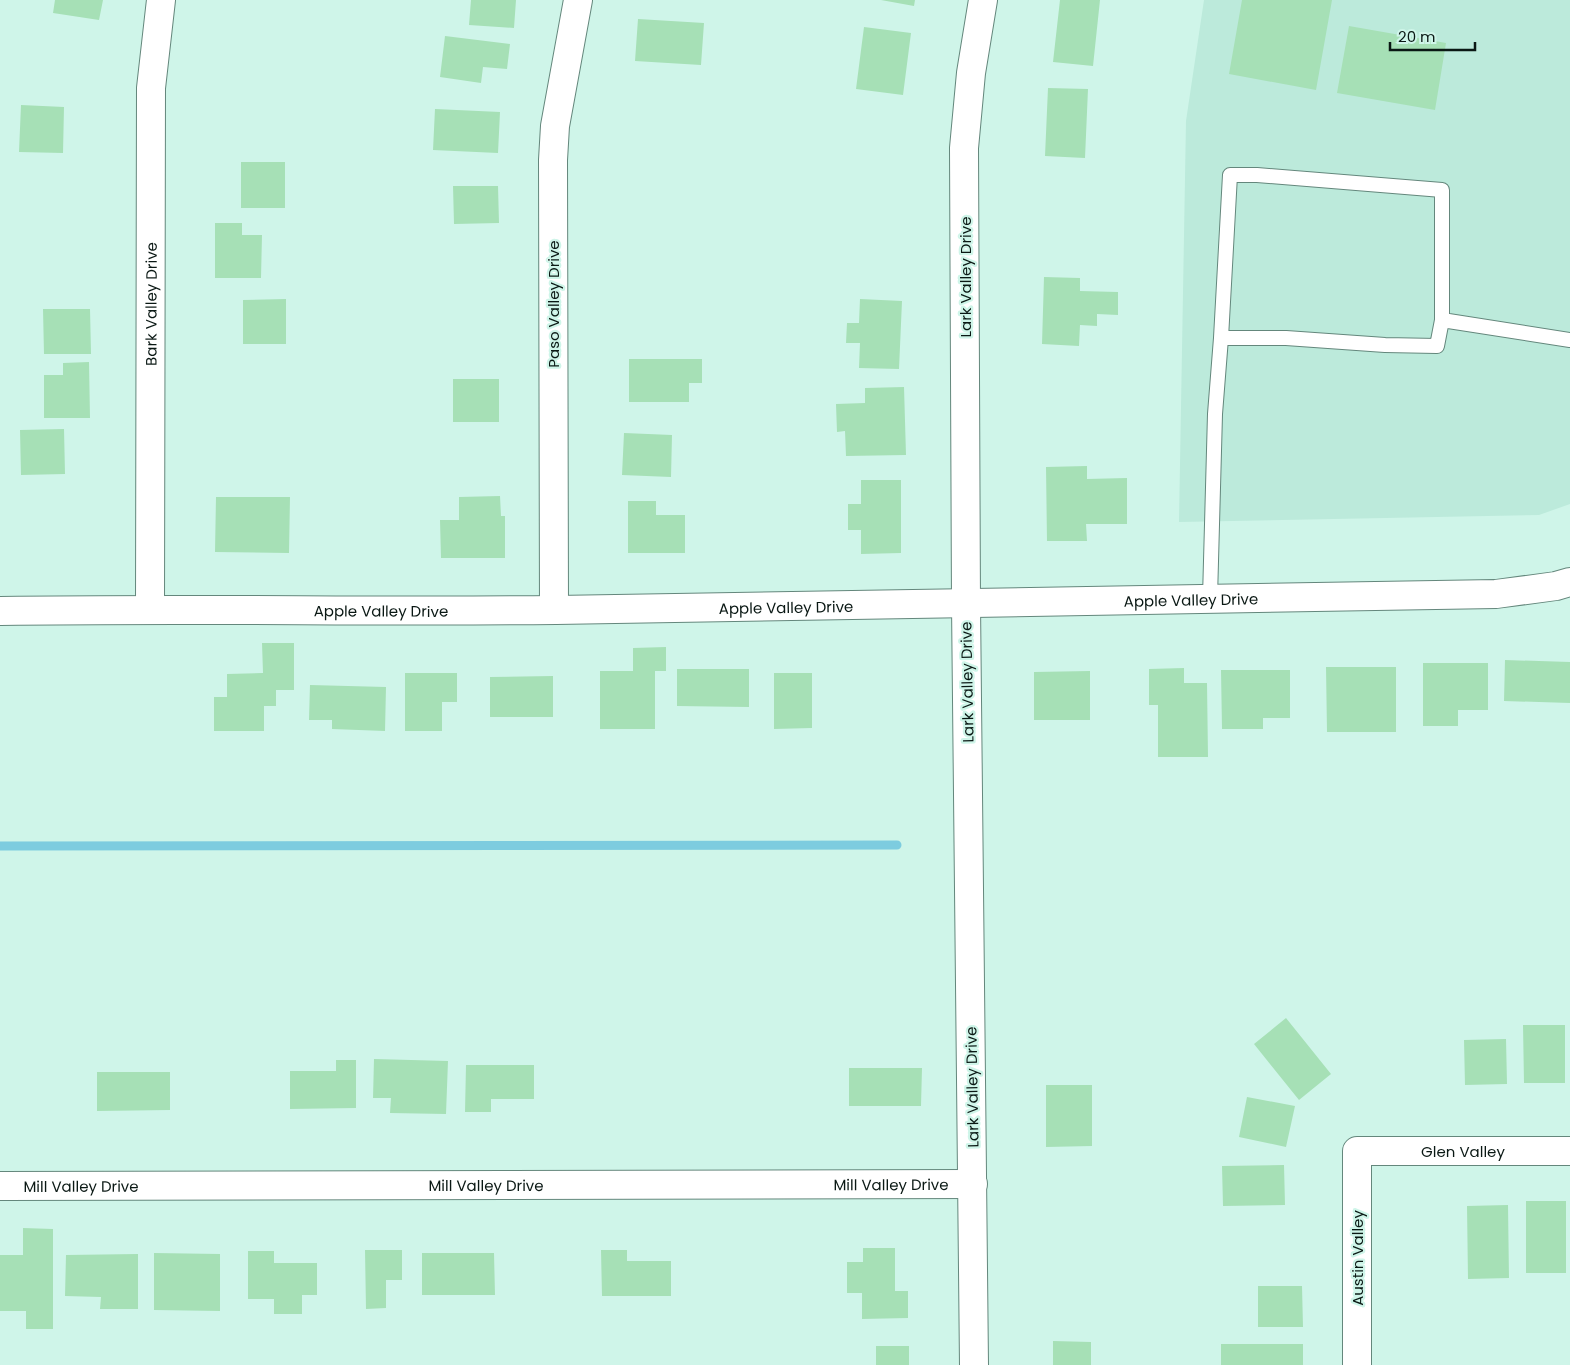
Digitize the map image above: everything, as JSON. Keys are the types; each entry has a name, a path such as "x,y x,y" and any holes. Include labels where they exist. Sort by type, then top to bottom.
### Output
{"street":[{"name":"Bark Valley Drive","path":"150,609 151,88 161,0"},
{"name":"Paso Valley Drive","path":"554,610 553,160 555,126 578,0"},
{"name":"Lark Valley Drive","path":"974,1365 966,604 964,148 970,73 983,0"},
{"name":"Apple Valley Drive","path":"0,611 150,609 554,610 966,604 1496,594 1556,586 1570,582"},
{"name":"Glen Valley","path":"1357,1151 1570,1151"},
{"name":"Austin Valley","path":"1357,1151 1357,1365"},
{"name":"Mill Valley Drive","path":"0,1186 973,1184"}],"lane":[{"path":"1210,598 1214,414 1222,338 1230,175 1257,174 1442,190 1442,320 1437,346 1385,345 1286,338 1222,338"},
{"path":"1442,320 1570,340"}],"shaded area":[{"path":"1204,0 1570,0 1570,504 1539,515 1179,522 1186,121"}],"building":[{"path":"55,0 103,0 99,20 53,13"},
{"path":"471,0 516,0 514,28 469,25"},
{"path":"881,0 915,0 914,6"},
{"path":"1060,0 1100,0 1093,66 1053,62"},
{"path":"1242,0 1332,0 1316,90 1229,74"},
{"path":"638,19 704,23 701,65 635,61"},
{"path":"1349,26 1446,43 1435,110 1337,93"},
{"path":"864,27 911,33 903,95 856,89"},
{"path":"445,36 510,44 507,69 483,67 481,83 440,77"},
{"path":"1048,88 1088,89 1085,158 1045,156"},
{"path":"21,105 64,107 63,153 19,152"},
{"path":"435,109 500,112 498,153 433,150"},
{"path":"241,162 285,162 285,208 241,208"},
{"path":"453,186 498,186 499,223 454,224"},
{"path":"215,223 242,223 242,235 262,235 261,278 215,278"},
{"path":"1044,277 1080,278 1080,291 1118,292 1118,315 1097,314 1097,326 1080,325 1079,346 1042,344"},
{"path":"286,299 286,344 243,344 243,300"},
{"path":"860,299 902,301 899,369 859,368 860,343 846,343 847,323 859,323"},
{"path":"43,309 90,309 91,354 44,354"},
{"path":"629,359 702,359 702,383 689,383 689,402 629,402"},
{"path":"89,362 90,418 44,418 44,375 63,375 63,363"},
{"path":"453,379 499,379 499,422 453,422"},
{"path":"904,387 906,455 846,456 845,431 837,432 836,404 865,403 865,388"},
{"path":"64,429 65,474 21,475 20,430"},
{"path":"624,433 672,435 671,477 622,475"},
{"path":"1087,466 1087,479 1127,478 1127,524 1086,524 1087,541 1047,541 1046,467"},
{"path":"861,480 901,480 901,553 861,554 861,530 848,530 848,504 861,504"},
{"path":"500,496 501,516 505,516 505,558 441,558 440,520 459,520 459,497"},
{"path":"216,497 290,497 289,553 215,552"},
{"path":"628,501 656,501 656,515 685,515 685,553 628,553"},
{"path":"262,643 294,643 294,690 276,690 276,706 264,706 264,731 214,731 214,697 227,697 227,674 263,673"},
{"path":"666,647 666,671 655,671 655,729 600,729 600,671 633,671 633,648"},
{"path":"1505,660 1570,662 1570,703 1504,701"},
{"path":"1423,663 1488,663 1488,710 1458,710 1458,726 1423,726"},
{"path":"1326,667 1396,667 1396,732 1327,732"},
{"path":"1184,668 1184,683 1207,683 1208,757 1158,757 1158,705 1149,705 1149,669"},
{"path":"677,669 749,669 749,707 677,706"},
{"path":"1221,670 1290,670 1290,718 1263,718 1263,729 1222,729"},
{"path":"1090,671 1090,720 1034,720 1034,672"},
{"path":"405,673 457,673 457,702 442,702 442,731 405,731"},
{"path":"774,673 812,673 812,728 774,729"},
{"path":"553,676 553,717 490,717 490,677"},
{"path":"310,685 386,687 385,731 332,729 332,720 309,720"},
{"path":"1286,1018 1331,1074 1299,1100 1254,1044"},
{"path":"1523,1025 1565,1025 1565,1083 1524,1083"},
{"path":"1506,1039 1507,1084 1465,1085 1464,1040"},
{"path":"374,1059 448,1061 446,1114 390,1113 391,1098 373,1098"},
{"path":"336,1060 356,1060 356,1108 290,1109 290,1071 336,1071"},
{"path":"466,1065 534,1065 534,1099 491,1099 491,1112 465,1112"},
{"path":"849,1068 922,1068 921,1106 849,1106"},
{"path":"97,1072 170,1072 170,1110 97,1111"},
{"path":"1046,1085 1092,1085 1092,1146 1046,1147"},
{"path":"1247,1097 1295,1106 1286,1147 1239,1137"},
{"path":"1284,1165 1285,1205 1223,1206 1222,1166"},
{"path":"1526,1201 1566,1201 1566,1273 1526,1273"},
{"path":"1508,1205 1509,1278 1468,1279 1467,1206"},
{"path":"23,1228 53,1229 53,1329 26,1329 26,1311 0,1311 0,1255 23,1255"},
{"path":"863,1248 895,1248 895,1291 908,1291 908,1318 862,1319 862,1293 847,1293 847,1262 863,1262"},
{"path":"365,1250 402,1250 402,1280 386,1280 386,1308 366,1309"},
{"path":"601,1250 627,1250 627,1261 671,1261 671,1296 602,1296"},
{"path":"248,1251 274,1251 274,1263 317,1263 317,1295 302,1295 302,1314 274,1314 274,1299 248,1299"},
{"path":"154,1253 220,1254 220,1311 154,1310"},
{"path":"422,1253 494,1253 495,1295 422,1295"},
{"path":"138,1254 138,1309 100,1309 101,1297 65,1296 66,1255"},
{"path":"1258,1286 1302,1286 1303,1327 1258,1327"},
{"path":"1053,1341 1091,1342 1091,1365 1053,1365"},
{"path":"1221,1344 1303,1344 1303,1365 1221,1365"},
{"path":"876,1346 909,1346 909,1365 876,1365"}],"waterway":[{"path":"0,846 897,845"}]}
